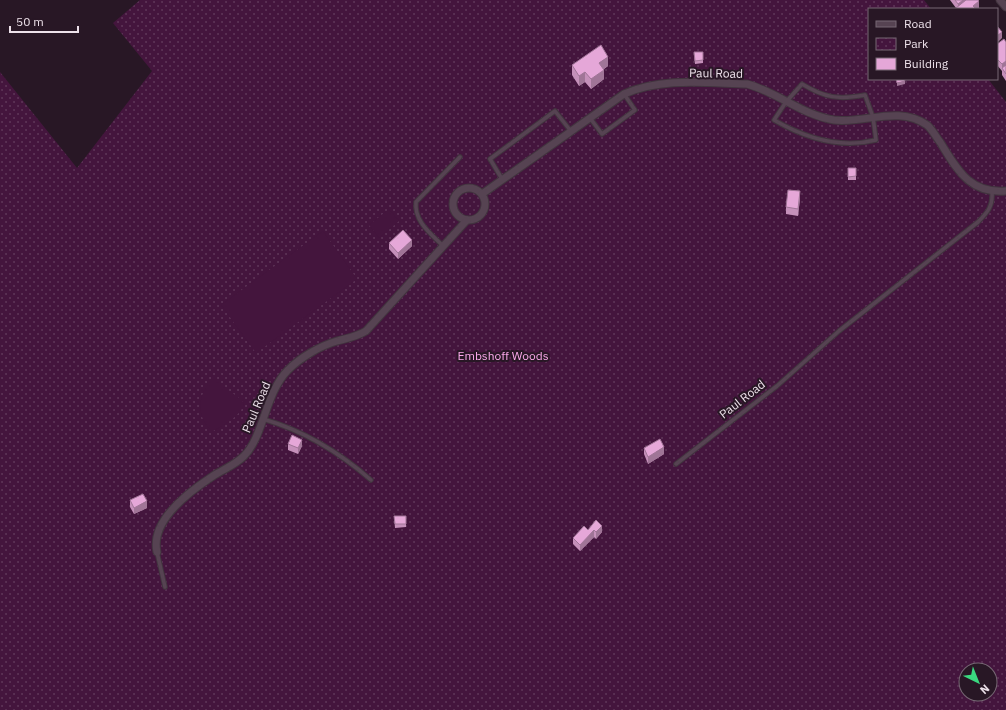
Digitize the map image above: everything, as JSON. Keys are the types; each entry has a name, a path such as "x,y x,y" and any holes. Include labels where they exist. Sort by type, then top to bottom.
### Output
{"street":[{"path":"1000,0 1006,7"},
{"name":"Paul Road","path":"157,552 155,546 158,532 163,520 170,511 211,477 237,463 251,448 277,385 287,370 319,348 336,341 357,336 366,331 467,220 474,219 483,212 485,204 482,194 570,130 624,94 638,88 659,83 747,84 758,87 815,115 835,120 854,120 892,116 914,119 927,126 956,169 966,179 992,192"},
{"path":"467,220 462,219 454,212 454,196 462,189 468,188 473,188 482,194"},
{"path":"992,192 1006,191"}],"lane":[{"path":"802,84 811,90 839,99 865,95 873,117 876,140 861,144 839,143 803,134 774,120 786,102 802,84"},
{"path":"589,117 602,134 635,110 624,94"},
{"path":"502,179 490,159 555,111 570,130"},
{"path":"442,246 418,219 415,211 416,202 460,157"},
{"name":"Paul Road","path":"676,464 782,381 839,331 978,222 989,212 993,202 992,192"},
{"path":"262,419 292,428 316,440 337,453 371,480"},
{"path":"157,552 165,587"}],"green space":[{"name":"Embshoff Woods","path":"140,0 924,0 930,8 868,8 868,80 989,80 1006,102 1006,710 0,710 0,72 77,168 152,71 113,23"},
{"path":"389,209 399,221 379,238 369,225"},
{"path":"323,231 357,279 256,353 221,305"},
{"path":"214,380 242,400 244,404 236,416 213,431 203,420 200,405 204,391"}],"building":[{"path":"955,0 963,0 958,4"},
{"path":"966,0 979,1 973,6 975,8 956,8"},
{"path":"998,27 1002,32 998,35"},
{"path":"1004,39 1006,42 1006,61 1002,64 998,60 998,43"},
{"path":"601,45 608,57 599,63 604,70 591,79 585,72 579,76 572,65"},
{"path":"694,52 703,52 703,60 695,61"},
{"path":"1006,65 1006,74 1002,68"},
{"path":"896,80 905,81 897,83"},
{"path":"848,168 856,168 856,176 848,177"},
{"path":"788,190 800,191 798,209 786,207"},
{"path":"403,230 412,240 398,253 389,243"},
{"path":"292,435 302,440 298,448 288,444"},
{"path":"660,439 664,447 648,457 644,448"},
{"path":"143,494 147,501 134,508 130,500"},
{"path":"394,516 406,516 406,524 395,524"},
{"path":"596,520 602,526 596,532 594,530 580,545 573,538 584,526 588,530"}]}
